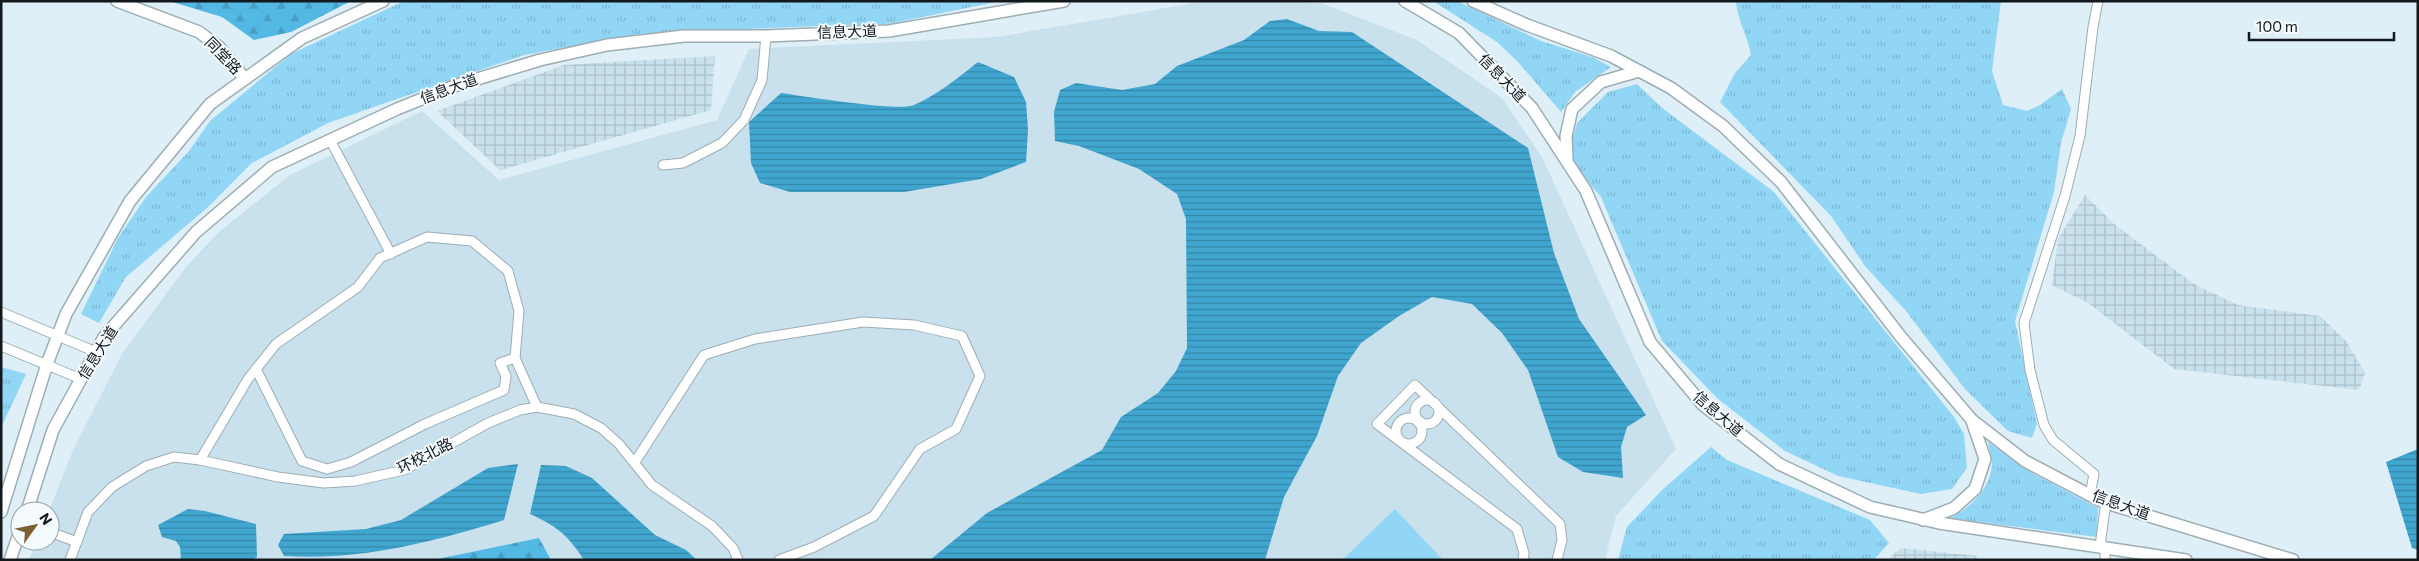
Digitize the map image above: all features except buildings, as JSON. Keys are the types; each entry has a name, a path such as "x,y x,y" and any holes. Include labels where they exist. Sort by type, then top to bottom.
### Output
{"main road":[{"name":"同堂路","path":"117,1 200,32 219,47 245,79"},
{"path":"1,512 47,364 66,314 130,201 210,104 302,38 383,1"},
{"name":"信息大道","path":"30,501 53,430 104,337 196,232 272,167 396,109 454,86 540,60 607,45 684,36 766,36 889,31 1064,1"},
{"name":"信息大道","path":"1406,1 1459,33 1532,108 1586,191 1650,342 1703,405 1779,464 1870,507 1923,520 2186,560"},
{"name":"信息大道","path":"1473,1 1527,25 1611,56 1670,88 1723,126 1781,182 1901,337 1972,420 2026,461 2106,502 2293,560"},
{"path":"1567,162 1566,136 1572,109 1601,82 1639,71"},
{"path":"1923,520 1954,508 1975,489 1985,459 1972,420"}],"street":[{"path":"2090,495 2094,474 2053,440 2044,425 2030,370 2024,324 2065,196 2080,136 2093,27 2098,1"},
{"path":"663,165 682,163 722,143 744,120 762,80 766,36"},
{"path":"330,140 391,254"},
{"path":"200,460 256,369 276,344 358,287 380,258 427,237 472,241 508,271 519,311 515,358 537,407"},
{"path":"1,312 96,352"},
{"path":"635,462 704,355 755,339 863,322 914,325 962,336 980,376 956,429 920,449 874,516 814,547 779,560"},
{"path":"1,346 81,379"},
{"path":"256,369 302,461 327,469 351,462 425,424 504,390 506,376 500,363 515,358"},
{"path":"1523,560 1524,553 1517,529 1377,424 1415,385 1560,524 1562,540 1557,560"},
{"path":"1418,421 1406,418 1398,423 1396,432 1400,440 1407,444 1419,440 1423,428 1418,421 1415,413 1420,402 1428,400 1435,403 1439,410 1436,420 1429,424 1418,421"},
{"name":"环校北路","path":"70,560 88,512 112,487 146,466 174,456 278,478 324,483 355,480 404,470 488,423 520,410 537,407 574,414 601,428 635,462 652,485 712,526 733,548 738,560"},
{"path":"2105,560 2103,547 2106,502"},
{"path":"60,536 77,542"}],"shaded area":[{"path":"1206,1 1321,3 1417,40 1502,98 1542,157 1676,449 1616,516 1605,560 29,560 33,551 60,551 60,501 53,501 73,450 122,354 186,267 219,232 290,175 422,111 499,180 717,120 749,49 997,37"},
{"path":"1287,19 1319,31 1352,32 1528,148 1554,253 1579,319 1646,415 1627,427 1621,447 1623,478 1583,472 1558,457 1528,370 1502,333 1472,304 1432,297 1399,316 1361,343 1338,376 1317,436 1284,497 1265,560 930,560 987,513 1102,450 1121,417 1158,393 1176,371 1187,348 1186,219 1177,194 1139,169 1079,146 1055,141 1054,112 1060,90 1076,83 1122,90 1155,84 1177,66 1244,40 1270,21"},
{"path":"715,56 711,110 500,170 437,111 564,65"},
{"path":"978,62 1014,77 1026,102 1028,130 1026,162 981,179 904,192 790,192 760,183 751,163 749,122 781,93 850,103 905,107 914,105 931,96"},
{"path":"2085,195 2114,224 2194,284 2238,305 2320,316 2347,342 2365,373 2359,390 2174,369 2088,303 2052,285 2058,239"},
{"path":"2418,449 2418,550 2412,548 2386,462"},
{"path":"518,464 504,520 450,536 396,548 341,556 284,556 278,545 284,534 366,529 401,520 488,468"},
{"path":"541,465 566,466 592,478 655,535 686,550 697,560 584,560 567,537 548,523 530,514"},
{"path":"188,509 205,511 256,524 257,557 253,560 181,560 180,547 176,541 162,537 158,525"},
{"path":"1901,548 1977,556 1977,560 1887,560"}],"green space":[{"path":"169,1 351,1 291,32 254,40 222,17"},
{"path":"404,1 1001,1 893,23 869,26 837,25 639,34 524,55 328,123 252,163 207,208 126,277 99,323 81,314 118,238 146,197 189,151 210,121 291,54"},
{"path":"1433,1 1457,1 1541,41 1592,57 1611,67 1575,92 1561,112 1518,62 1497,42"},
{"path":"1736,1 2001,1 1992,71 2003,105 2027,111 2040,105 2062,89 2071,109 2061,143 2054,192 2015,321 2037,424 2032,438 2008,431 1965,389 1906,311 1865,266 1831,216 1720,102 1735,73 1751,55 1738,15"},
{"path":"1637,84 1661,107 1774,192 1954,417 1964,434 1967,468 1952,489 1921,494 1838,476 1785,451 1718,399 1662,341 1601,197 1567,157 1577,123 1608,92"},
{"path":"1,367 26,374 1,428"},
{"path":"1988,442 2027,470 2098,508 2097,537 1949,518 1971,504 1983,490 1990,474 1992,462"},
{"path":"1711,447 1727,460 1870,520 1889,543 1874,560 1618,560 1627,527 1662,490"},
{"path":"1395,509 1443,560 1342,560"},
{"path":"539,538 551,560 433,560"}]}
